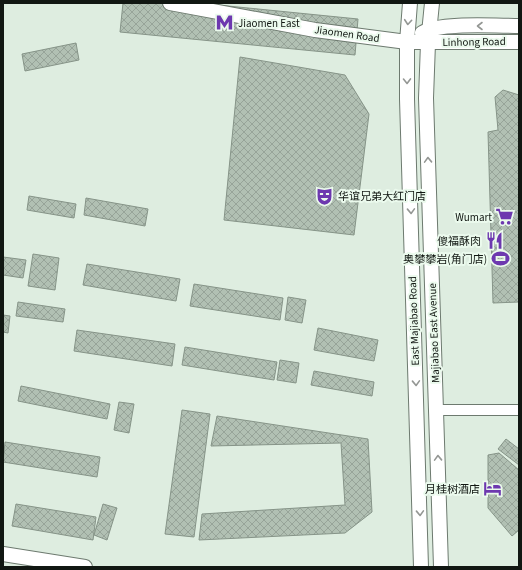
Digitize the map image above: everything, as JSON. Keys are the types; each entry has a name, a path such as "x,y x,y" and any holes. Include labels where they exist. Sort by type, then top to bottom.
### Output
{"main road":[{"name":"Jiaomen Road","path":"170,3 315,30 407,42 428,43"},
{"name":"East Majiabao Road","path":"410,3 407,42 421,567"},
{"name":"Majiabao East Avenue","path":"432,3 428,43 426,98 442,567"},
{"name":"Linhong Road","path":"430,28 451,26 519,26"},
{"path":"407,42 430,28"},
{"name":"Linhong Road","path":"428,43 519,42"},
{"path":"3,554 85,567"}],"street":[{"path":"436,410 519,410"}],"building":[{"path":"123,3 198,3 358,19 355,55 120,32"},
{"path":"76,43 79,60 25,71 22,54"},
{"path":"240,57 345,75 369,114 354,235 224,220"},
{"name":"Wumart","path":"503,90 519,95 519,302 493,303 488,132 498,130 495,97"},
{"path":"29,196 76,204 74,218 27,210"},
{"path":"86,198 148,209 145,226 84,215"},
{"path":"33,254 59,258 55,290 28,286"},
{"path":"3,257 26,260 23,278 3,275"},
{"path":"87,264 180,279 176,301 83,285"},
{"path":"194,284 283,298 280,320 190,306"},
{"path":"288,297 306,300 302,323 285,320"},
{"path":"18,302 65,309 63,322 16,316"},
{"path":"3,315 10,316 8,333 3,332"},
{"path":"318,328 378,340 374,361 314,350"},
{"path":"77,330 175,344 172,366 74,351"},
{"path":"185,347 277,362 274,380 182,365"},
{"path":"280,360 299,363 296,383 277,380"},
{"path":"314,371 374,382 372,396 311,385"},
{"path":"21,386 110,404 107,419 18,401"},
{"path":"119,402 134,404 129,433 114,430"},
{"path":"182,410 210,414 194,537 165,534"},
{"path":"217,416 368,439 372,512 345,533 199,540 202,514 345,505 341,443 211,446"},
{"path":"506,439 519,449 519,465 498,449"},
{"path":"5,442 100,457 97,477 3,462"},
{"path":"499,453 519,470 519,530 512,536 488,508 488,455"},
{"path":"16,504 96,517 93,540 12,526"},
{"path":"103,504 117,508 107,540 94,535"}],"place":[{"name":"Jiaomen East","path":"225,23"},
{"name":"华谊兄弟大红门店","path":"325,196"},
{"name":"Wumart","path":"505,217"},
{"name":"傻福酥肉","path":"494,241"},
{"name":"奥攀攀岩(角门店)","path":"500,259"},
{"name":"月桂树酒店","path":"493,489"}]}
